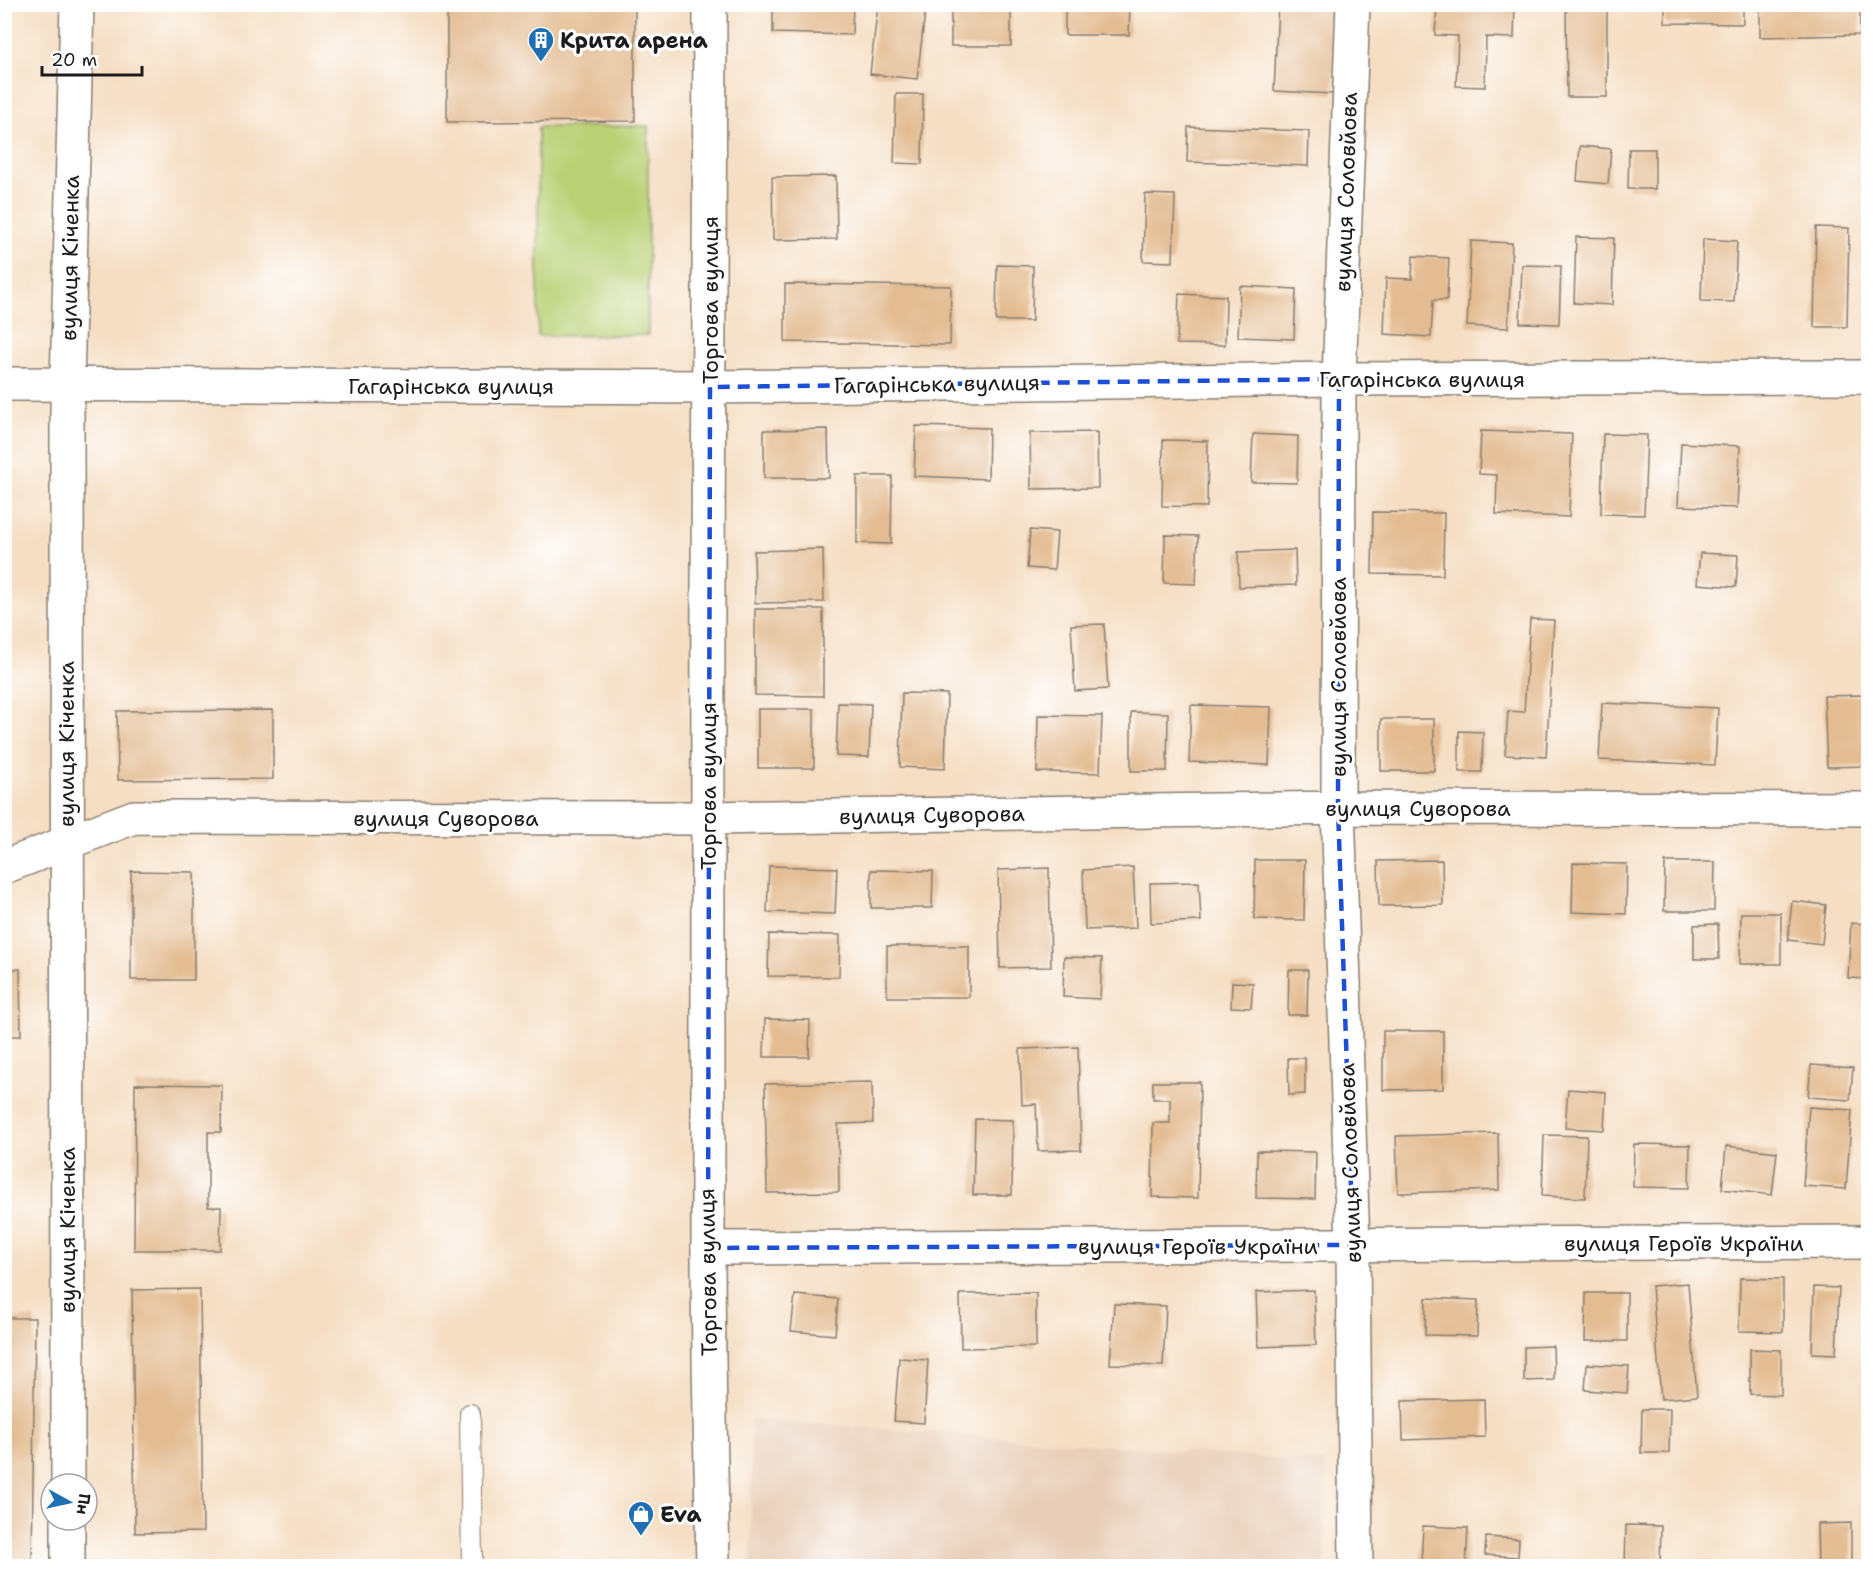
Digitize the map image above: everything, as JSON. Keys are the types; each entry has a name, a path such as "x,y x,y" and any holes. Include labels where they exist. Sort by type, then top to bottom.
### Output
{"street":[{"name":"вулиця Кіченка","path":"68,1472 67,384 77,4"},
{"name":"Торгова вулиця","path":"710,4 707,818 708,1248 712,1566"},
{"name":"вулиця Соловйова","path":"1353,4 1339,379 1338,808 1353,1245 1356,1566"},
{"name":"Гагарінська вулиця","path":"4,384 710,387 1339,379 1869,377"},
{"name":"вулиця Суворова","path":"4,867 134,817 707,818 1338,808 1869,809"},
{"name":"вулиця Героїв України","path":"708,1248 1869,1242"},
{"path":"68,1532 68,1566"}],"lane":[{"path":"470,1414 472,1566"}],"highlighted area":[{"path":"1339,379 1338,808 1353,1245 708,1248 710,387"}],"shaded area":[{"path":"751,1419 1325,1462 1325,1566 751,1566"}],"green space":[{"path":"648,126 648,335 538,336 538,127"}],"building":[{"name":"Крита арена","path":"447,4 635,4 635,121 447,122"},
{"path":"773,4 853,4 852,35 773,33"},
{"path":"878,4 926,4 917,79 870,74"},
{"path":"951,4 1011,4 1011,46 951,46"},
{"path":"1065,4 1130,4 1129,35 1065,35"},
{"path":"1278,4 1337,4 1333,94 1274,91"},
{"path":"1566,4 1607,4 1607,97 1567,97"},
{"path":"1665,4 1743,4 1743,24 1665,23"},
{"path":"1760,4 1860,4 1860,35 1760,37"},
{"path":"1437,5 1515,5 1514,38 1486,37 1485,87 1456,86 1458,36 1435,35"},
{"path":"896,94 923,94 922,164 894,163"},
{"path":"1188,127 1309,131 1308,166 1187,162"},
{"path":"1580,146 1611,149 1608,184 1577,181"},
{"path":"1629,149 1655,149 1655,189 1628,189"},
{"path":"836,176 837,239 773,240 772,177"},
{"path":"1145,194 1175,195 1173,262 1143,261"},
{"path":"1816,227 1849,228 1847,327 1814,327"},
{"path":"1576,237 1614,238 1612,305 1574,303"},
{"path":"1703,239 1737,241 1734,302 1701,301"},
{"path":"1471,241 1512,243 1508,328 1467,326"},
{"path":"1413,256 1449,258 1447,300 1433,300 1431,337 1384,334 1386,278 1412,279"},
{"path":"997,265 1033,266 1032,321 996,321"},
{"path":"1522,265 1561,266 1559,324 1520,323"},
{"path":"785,284 951,286 950,345 785,342"},
{"path":"1240,286 1296,289 1294,339 1238,337"},
{"path":"1179,294 1226,296 1225,345 1177,344"},
{"path":"916,426 989,428 988,479 914,476"},
{"path":"828,429 829,478 764,478 764,430"},
{"path":"1481,431 1572,434 1569,517 1496,514 1497,475 1479,474"},
{"path":"1097,432 1098,488 1031,489 1030,433"},
{"path":"1253,434 1298,436 1297,483 1251,482"},
{"path":"1603,434 1647,435 1644,515 1601,514"},
{"path":"1163,440 1208,441 1207,507 1162,506"},
{"path":"1681,443 1740,446 1737,508 1678,506"},
{"path":"857,476 892,476 891,544 857,543"},
{"path":"1373,512 1444,513 1443,575 1372,574"},
{"path":"1030,530 1057,532 1054,570 1027,568"},
{"path":"1165,535 1198,536 1196,584 1164,583"},
{"path":"823,549 824,602 755,603 754,551"},
{"path":"1295,550 1296,585 1239,587 1238,552"},
{"path":"1700,553 1738,555 1736,587 1697,584"},
{"path":"755,609 823,609 823,696 755,695"},
{"path":"1530,619 1554,620 1546,757 1505,755 1508,711 1524,712"},
{"path":"1104,624 1108,689 1075,691 1071,625"},
{"path":"902,693 947,694 945,769 900,767"},
{"path":"1864,695 1866,766 1827,767 1824,696"},
{"path":"838,703 871,704 869,757 836,756"},
{"path":"1602,703 1718,708 1715,765 1599,760"},
{"path":"1191,705 1271,707 1269,765 1189,762"},
{"path":"758,709 814,709 814,768 758,768"},
{"path":"273,710 273,779 118,780 117,711"},
{"path":"1131,712 1168,713 1167,771 1131,771"},
{"path":"1038,715 1102,716 1100,773 1037,772"},
{"path":"1381,719 1434,719 1434,771 1381,771"},
{"path":"1459,731 1483,732 1482,772 1459,772"},
{"path":"1255,860 1305,860 1304,920 1254,919"},
{"path":"1442,860 1443,905 1379,906 1378,861"},
{"path":"1665,862 1715,862 1714,911 1664,911"},
{"path":"1573,863 1627,864 1626,914 1572,912"},
{"path":"769,866 837,868 835,914 767,912"},
{"path":"1133,867 1136,928 1085,930 1083,870"},
{"path":"1049,868 1051,967 1000,968 998,870"},
{"path":"871,870 933,871 932,908 871,908"},
{"path":"131,871 194,872 194,980 131,980"},
{"path":"1199,882 1201,921 1151,923 1150,883"},
{"path":"1792,901 1826,905 1822,944 1788,940"},
{"path":"1741,913 1781,913 1781,964 1740,964"},
{"path":"1851,923 1868,924 1868,979 1848,978"},
{"path":"1718,924 1719,959 1694,959 1694,925"},
{"path":"769,934 840,935 839,977 768,976"},
{"path":"887,946 969,946 969,997 887,997"},
{"path":"1064,957 1102,958 1100,999 1063,997"},
{"path":"4,969 20,969 21,1036 4,1036"},
{"path":"1289,970 1308,970 1307,1015 1288,1015"},
{"path":"1232,982 1253,983 1251,1008 1231,1007"},
{"path":"765,1019 810,1020 809,1057 764,1057"},
{"path":"1383,1031 1443,1031 1443,1089 1383,1090"},
{"path":"1078,1047 1081,1150 1038,1151 1036,1104 1022,1105 1020,1049"},
{"path":"1288,1058 1305,1058 1305,1094 1289,1095"},
{"path":"1811,1065 1853,1068 1850,1100 1808,1097"},
{"path":"872,1082 873,1123 838,1124 839,1192 767,1193 765,1084"},
{"path":"1153,1082 1200,1082 1198,1198 1152,1197 1153,1123 1170,1123 1170,1099 1153,1099"},
{"path":"135,1084 222,1085 221,1132 208,1132 208,1207 221,1207 220,1250 134,1250"},
{"path":"1568,1089 1606,1092 1604,1130 1565,1128"},
{"path":"1809,1107 1852,1110 1846,1189 1803,1186"},
{"path":"4,1115 7,1115 8,1267 4,1267"},
{"path":"975,1119 1013,1120 1012,1195 973,1195"},
{"path":"1498,1133 1499,1190 1398,1193 1396,1136"},
{"path":"1544,1135 1587,1136 1585,1198 1542,1196"},
{"path":"1634,1144 1690,1145 1689,1188 1633,1187"},
{"path":"1726,1146 1777,1152 1772,1195 1722,1189"},
{"path":"1257,1151 1316,1152 1315,1199 1256,1198"},
{"path":"1740,1278 1783,1279 1783,1332 1739,1331"},
{"path":"1688,1283 1697,1396 1661,1399 1652,1286"},
{"path":"1814,1287 1839,1288 1836,1354 1812,1353"},
{"path":"200,1289 203,1532 135,1533 132,1290"},
{"path":"1314,1290 1316,1345 1258,1347 1256,1292"},
{"path":"1036,1293 1036,1347 961,1348 960,1294"},
{"path":"1586,1293 1627,1293 1627,1341 1585,1341"},
{"path":"795,1295 838,1299 835,1335 791,1331"},
{"path":"1426,1298 1478,1300 1477,1336 1425,1335"},
{"path":"1114,1304 1166,1306 1163,1366 1110,1364"},
{"path":"4,1318 35,1318 32,1566 4,1566"},
{"path":"1553,1346 1554,1380 1524,1381 1524,1347"},
{"path":"1750,1349 1781,1350 1781,1395 1750,1394"},
{"path":"899,1358 928,1360 924,1423 894,1421"},
{"path":"1587,1364 1629,1366 1627,1393 1585,1390"},
{"path":"1484,1399 1485,1437 1403,1440 1402,1401"},
{"path":"1642,1409 1670,1409 1669,1453 1641,1453"},
{"path":"1851,1523 1851,1566 1818,1566 1817,1524"},
{"path":"1626,1525 1661,1526 1660,1566 1625,1566"},
{"path":"1423,1526 1468,1528 1466,1566 1421,1566"},
{"path":"1486,1537 1519,1539 1518,1557 1485,1555"}],"place":[{"name":"Крита арена","path":"541,63"},
{"name":"Eva","path":"641,1537"}]}
